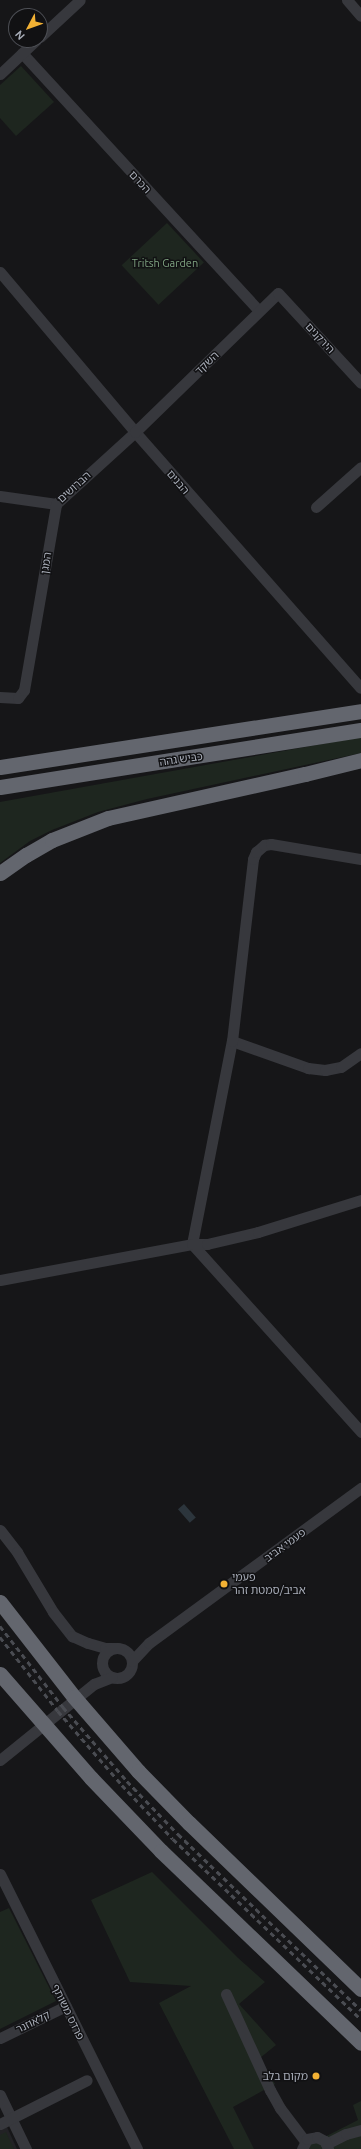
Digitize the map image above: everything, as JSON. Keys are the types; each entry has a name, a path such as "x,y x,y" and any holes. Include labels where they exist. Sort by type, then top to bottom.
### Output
{"highway":[{"name":"כביש גהה","path":"0,767 361,711"},
{"name":"כביש גהה","path":"0,787 361,730"},
{"path":"0,873 26,855 52,840 108,818 361,760"},
{"path":"0,1590 102,1730"},
{"path":"0,1602 102,1730 188,1823 361,1989"},
{"path":"0,1665 59,1741"},
{"path":"0,1674 59,1741 161,1851 361,2043"},
{"path":"283,1914 361,1986"},
{"path":"299,1984 361,2055"}],"street":[{"path":"48,30 80,0"},
{"path":"347,0 361,16"},
{"path":"0,74 27,48"},
{"name":"הכרם","path":"22,53 259,311"},
{"name":"הבנים","path":"0,272 135,432 361,688"},
{"name":"השקד","path":"135,432 278,293"},
{"name":"הירקנים","path":"278,293 361,383"},
{"name":"הברושים","path":"0,496 56,504 135,432"},
{"path":"316,507 361,467"},
{"name":"המגן","path":"0,697 18,698 24,690 37,623 56,504"},
{"path":"192,1244 232,1041 253,859 256,852 264,845 271,844 361,859"},
{"path":"232,1041 308,1068 325,1070 341,1067 361,1053"},
{"path":"0,1280 192,1244 207,1244 258,1232 361,1200"},
{"path":"192,1244 361,1432"},
{"name":"פעמי אביב","path":"132,1661 149,1643 361,1488"},
{"path":"0,1530 17,1552 64,1627 72,1636 105,1648 121,1649 130,1655 132,1668 128,1674 121,1678 112,1677 106,1673 102,1664 88,1643"},
{"name":"פעמי אביב","path":"121,1649 133,1650 149,1643"},
{"path":"94,1684 102,1672 102,1664 108,1652 121,1649"},
{"path":"0,1754 24,1739 94,1684 112,1677"},
{"path":"0,1760 18,1746 24,1739"},
{"name":"פרדס משותף","path":"0,1874 137,2149"},
{"path":"226,1994 270,2090 303,2145 312,2137 317,2137 321,2138 327,2146 346,2134 361,2130"},
{"name":"קלאוזנר","path":"0,2038 66,2006"},
{"path":"0,2124 87,2080"},
{"path":"0,2095 26,2149"}],"shaded area":[{"path":"184,1504 196,1518 190,1523 178,1509"},
{"path":"7,2127 17,2149 0,2149 0,2130"}],"green space":[{"path":"21,66 54,102 16,136 0,118 0,85"},
{"name":"Tritsh Garden","path":"167,223 204,262 158,305 122,265"},
{"path":"361,737 361,753 147,799 98,812 52,830 30,841 0,863 0,802"},
{"path":"152,1872 237,1957 265,1982 239,2004 276,2045 260,2058 275,2084 233,2107 254,2149 234,2149 159,2003 191,1986 130,1982 91,1900"},
{"path":"9,1908 56,2001 0,2029 0,1912"},
{"path":"361,2101 361,2149 301,2149 358,2120 353,2105"},
{"path":"6,2132 14,2149 0,2149 0,2135"}],"railway":[{"path":"0,1626 63,1707 127,1781 178,1834 361,2010"},
{"path":"0,1637 58,1711 122,1785 173,1839 361,2019"}],"place":[{"name":"פעמי אביב/סמטת זהר","path":"224,1584"},
{"name":"מקום בלב","path":"316,2076"}]}
